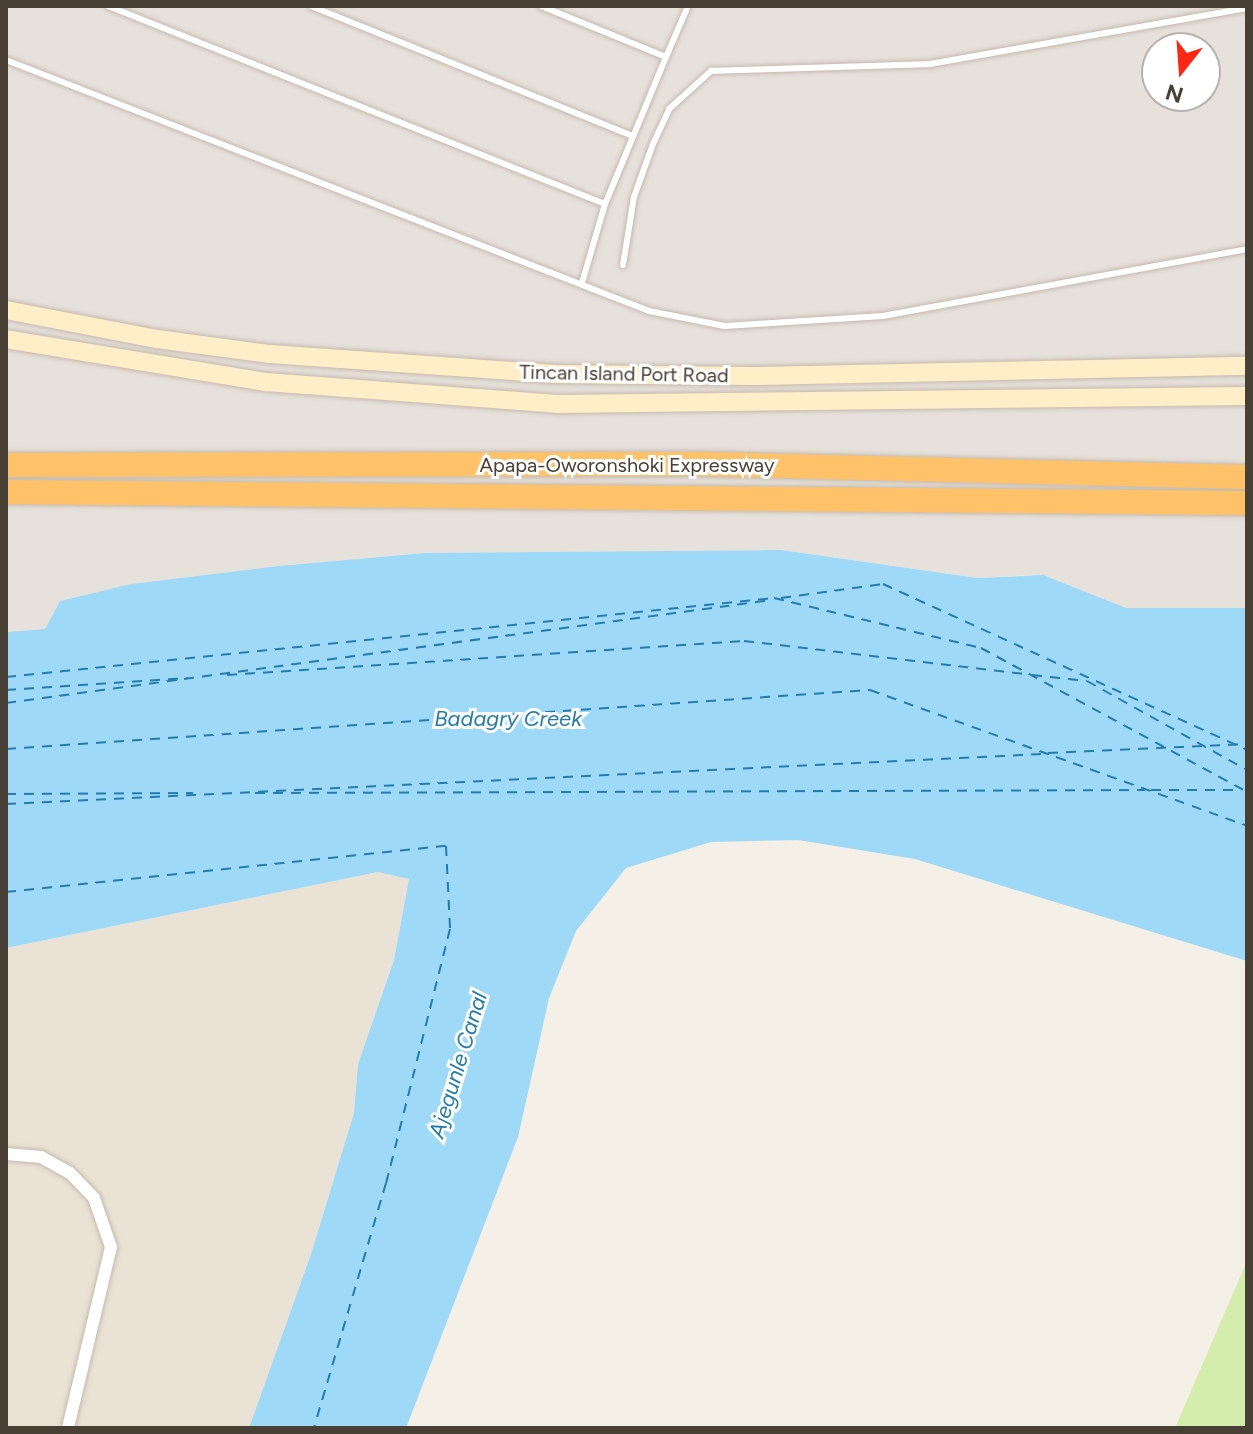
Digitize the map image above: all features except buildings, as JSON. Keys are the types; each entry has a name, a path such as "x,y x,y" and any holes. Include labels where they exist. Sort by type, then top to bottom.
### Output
{"highway":[{"name":"Apapa-Oworonshoki Expressway","path":"6,465 701,464 1247,477"},
{"name":"Apapa-Oworonshoki Expressway","path":"6,492 1247,503"}],"street":[{"name":"Tincan Island Port Road","path":"6,310 157,339 270,354 555,374 755,376 1247,366"},
{"name":"Tincan Island Port Road","path":"6,339 266,382 557,404 1247,396"},
{"path":"6,1154 41,1157 70,1173 94,1198 111,1247 68,1428"}],"lane":[{"path":"108,6 605,204"},
{"path":"311,6 633,136"},
{"path":"541,6 666,57"},
{"path":"582,283 605,204 688,6"},
{"path":"623,265 634,197 653,144 669,109 711,71 930,64 1247,8"},
{"path":"6,60 649,311 725,326 795,324 883,316 1247,249"}],"shaded area":[{"path":"6,6 1247,6 1247,640 1074,615 1031,575 977,578 781,550 425,553 278,566 131,584 60,601 45,629 6,632"},
{"path":"378,872 409,879 394,960 358,1064 354,1113 311,1254 249,1428 6,1428 6,948"}],"green space":[{"path":"1247,1261 1247,1428 1175,1428"}],"water":[{"name":"Badagry Creek","path":"781,550 977,578 1043,575 1126,608 1247,608 1247,961 915,859 798,840 711,842 626,868 576,931 549,998 518,1137 406,1428 249,1428 311,1254 354,1113 358,1064 394,960 409,879 378,872 6,948 6,632 45,629 60,601 131,584 278,566 425,553"}],"ferry route":[{"path":"781,598 883,584 1247,750"},
{"path":"6,677 774,598 981,648 1247,792"},
{"path":"6,703 771,600"},
{"path":"227,675 744,641 1025,674"},
{"path":"1032,675 1087,681 1247,770"},
{"path":"6,690 188,678"},
{"path":"6,749 870,690 1247,826"},
{"path":"1048,753 1247,744"},
{"path":"6,804 1042,754"},
{"path":"255,793 1145,790"},
{"path":"1151,790 1241,790"},
{"path":"6,794 193,793"},
{"path":"6,892 446,846 450,929 386,1183 314,1428"}],"water label":[{"name":"Ajegunle Canal","path":"458,1065"}]}
